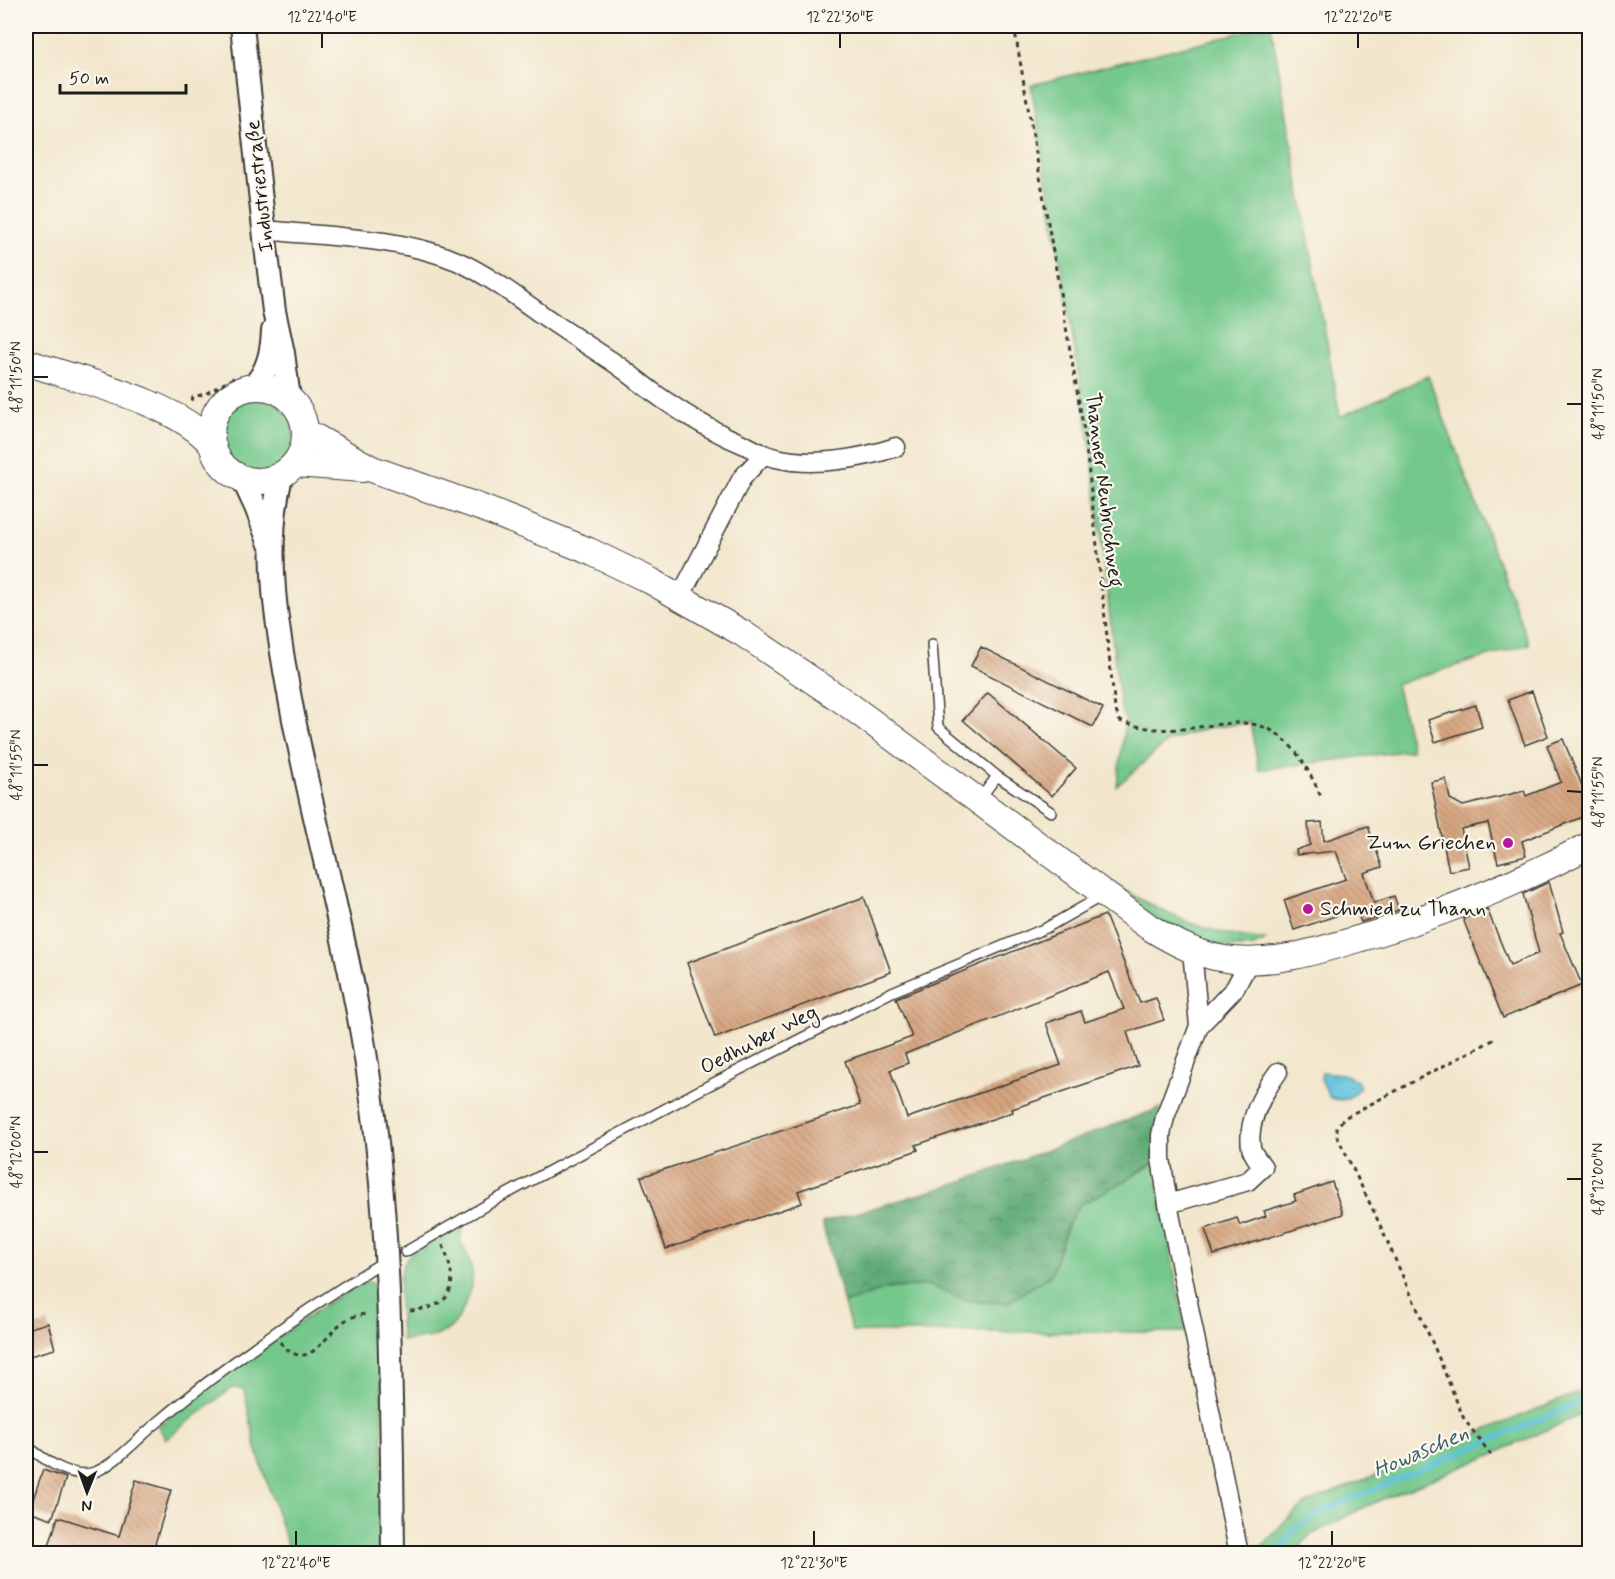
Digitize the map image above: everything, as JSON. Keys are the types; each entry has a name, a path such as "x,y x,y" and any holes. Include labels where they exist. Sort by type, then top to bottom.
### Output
{"main road":[{"path":"26,362 124,393 190,408 222,404 247,381 278,392 289,399 302,416 306,432 304,446 288,470"},
{"path":"124,393 203,434 213,446 221,463 234,475 243,479 258,482 288,470 372,469"},
{"path":"213,446 211,432 222,404"},
{"path":"306,432 372,469 539,530 589,551 680,597 779,656 979,800 1104,895 1171,941 1192,950 1219,958 1250,960 1297,956 1385,931 1495,890 1590,845"}],"street":[{"name":"Industriestraße","path":"242,26 274,311 283,353 289,399"},
{"path":"265,230 379,242 424,251 458,262 513,294 564,331 614,362 663,400 700,423 777,459 806,461 868,457 896,447"},
{"name":"Industriestraße","path":"247,381 262,377 272,346 274,311"},
{"path":"680,597 742,478 764,454"},
{"path":"271,548 288,470"},
{"path":"243,479 271,548 284,667 299,752 352,982 396,1256 393,1554"},
{"path":"1192,950 1199,1026"},
{"path":"1239,1554 1168,1204 1161,1158 1161,1135 1167,1111 1199,1026 1235,988 1250,960"},
{"path":"1168,1204 1248,1181 1263,1167 1251,1149 1251,1128 1257,1107 1278,1072"}],"lane":[{"path":"932,644 938,726 998,776 1051,812"},
{"path":"979,800 998,776"},
{"name":"Oedhuber Weg","path":"26,1445 42,1458 68,1470 83,1474 97,1472 202,1385 331,1294 396,1256 700,1090 892,992 1046,928 1104,895"}],"path":[{"name":"Thanner Neubruchweg","path":"1014,26 1085,437 1115,709 1120,721 1138,728 1154,730 1237,722 1258,724 1271,730 1302,759 1321,797"},
{"path":"190,408 193,397 217,388 247,381"},
{"path":"1491,1455 1464,1419 1380,1225 1336,1136 1337,1127 1344,1118 1495,1039"},
{"path":"410,1311 435,1306 449,1293 453,1274 438,1233"},
{"path":"276,1333 282,1344 290,1351 308,1354 317,1350 336,1327 347,1319 368,1314"}],"green space":[{"path":"1271,26 1340,417 1428,376 1529,644 1396,684 1412,750 1259,770 1250,722 1204,729 1168,741 1117,786 1125,719 1120,706 1090,442 1031,85"},
{"path":"257,399 271,402 283,410 291,422 294,436 291,450 283,462 271,470 257,473 243,470 231,462 223,450 220,436 223,422 231,410 243,402"},
{"path":"1088,869 1173,916 1218,932 1266,939 1258,944 1241,947 1219,946 1198,940 1158,921"},
{"path":"1160,1108 1154,1163 1079,1205 1066,1228 1051,1275 1007,1303 969,1301 928,1285 885,1289 844,1304 822,1223 955,1184"},
{"path":"1154,1163 1186,1332 852,1332 844,1304 885,1289 928,1285 969,1301 1051,1275 1066,1228 1079,1205"},
{"path":"464,1223 460,1240 469,1258 472,1282 468,1299 460,1316 441,1334 401,1341 399,1289 405,1261 423,1244"},
{"path":"365,1281 374,1284 380,1291 385,1553 290,1553 256,1448 244,1389 232,1388 166,1439 158,1427 206,1387 332,1300"},
{"path":"1589,1388 1589,1411 1491,1455 1366,1506 1309,1536 1295,1553 1250,1553 1248,1547 1261,1548 1284,1522 1307,1503"}],"water":[{"path":"1322,1072 1343,1074 1357,1080 1360,1087 1347,1098 1340,1100 1330,1098 1321,1079"}],"building":[{"path":"981,647 1103,708 1093,727 971,666"},
{"path":"1532,691 1548,736 1525,745 1508,700"},
{"path":"988,693 1076,768 1052,796 963,720"},
{"path":"1476,705 1482,727 1435,742 1428,720"},
{"path":"1563,739 1590,805 1590,814 1522,841 1526,856 1498,863 1488,823 1461,829 1469,867 1449,871 1431,782 1446,779 1450,799 1463,806 1524,791 1526,796 1561,782 1547,745"},
{"path":"1322,822 1324,841 1368,826 1382,867 1364,873 1374,903 1394,896 1399,910 1361,922 1356,909 1294,930 1284,900 1346,879 1336,851 1297,855 1296,850 1310,845 1308,823"},
{"path":"1549,882 1563,932 1560,933 1582,985 1503,1018 1463,919 1487,909 1510,965 1539,953 1523,894"},
{"path":"864,897 891,972 715,1038 687,963"},
{"path":"1105,915 1140,1003 1156,998 1164,1020 1127,1032 1138,1066 916,1145 918,1150 798,1191 802,1203 666,1249 641,1177 860,1105 845,1061 912,1037 896,998","holes":["1109,972 1124,1009 1085,1022 1081,1011 1046,1023 1061,1065 907,1118 890,1070 908,1063 905,1054"]},
{"path":"1332,1182 1343,1214 1214,1255 1205,1229 1237,1218 1240,1225 1266,1216 1264,1211 1296,1201 1294,1195"},
{"path":"48,1323 55,1349 26,1357 26,1329"},
{"path":"43,1470 66,1478 52,1519 29,1511"},
{"path":"136,1480 171,1490 152,1554 63,1554 48,1549 58,1517 119,1536"}],"waterway":[{"name":"Howaschen","path":"1279,1554 1294,1529 1325,1510 1590,1398"}],"place":[{"name":"Zum Griechen","path":"1508,843"},
{"name":"Schmied zu Thann","path":"1308,909"}]}
